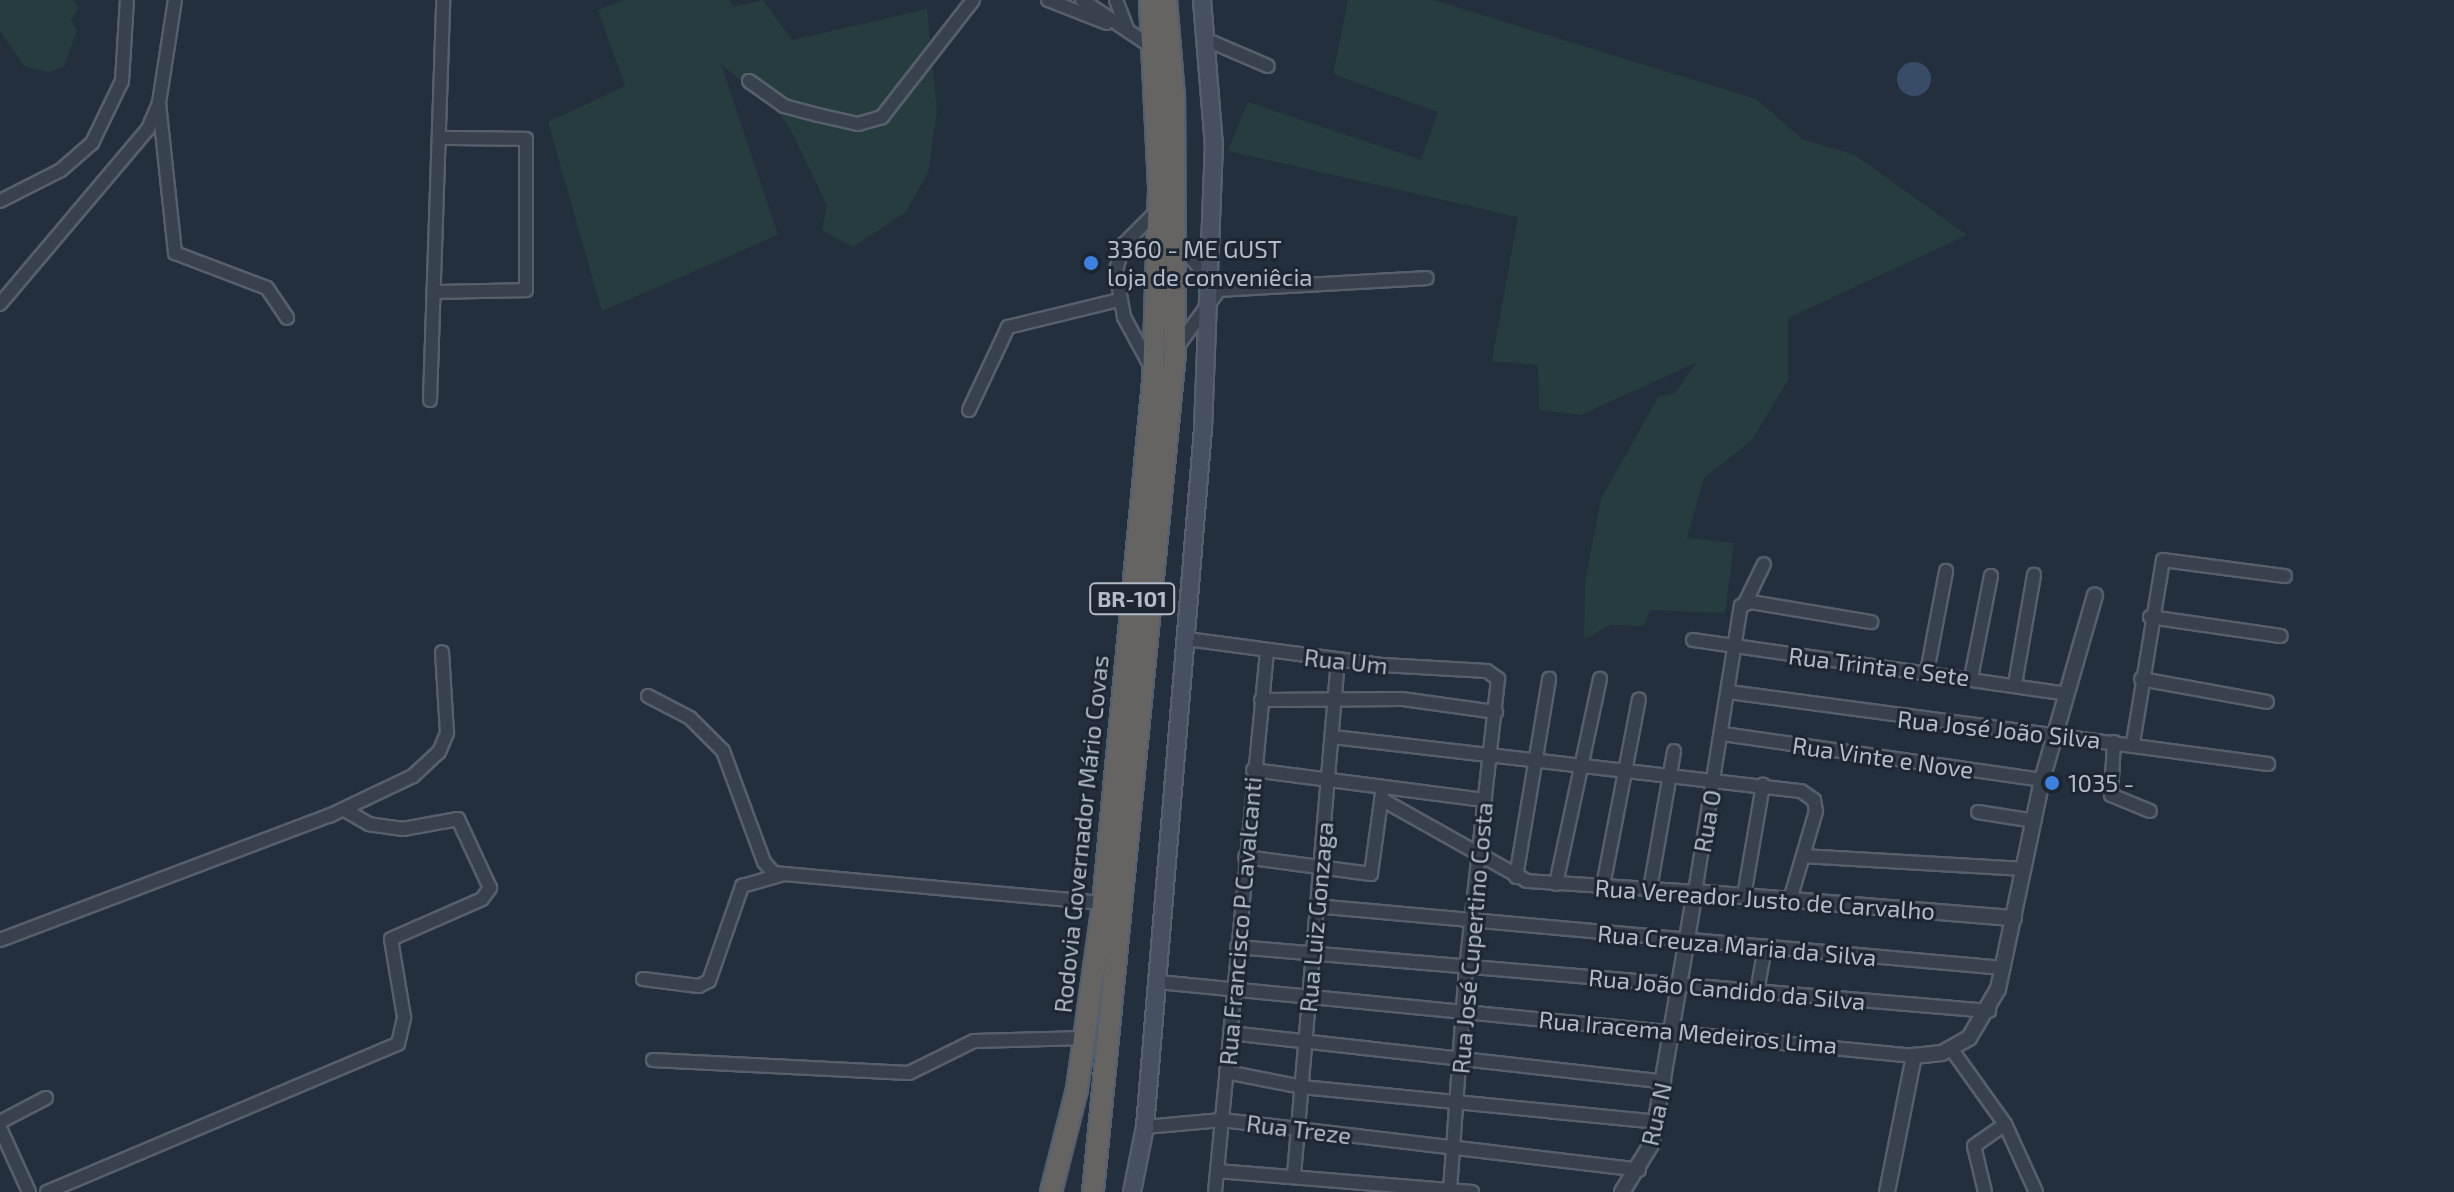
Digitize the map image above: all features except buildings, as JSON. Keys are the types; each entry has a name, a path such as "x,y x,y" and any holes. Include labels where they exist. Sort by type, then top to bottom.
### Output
{"highway":[{"name":"Rodovia Governador Mário Covas","path":"1051,1192 1084,1038 1103,903 1153,370 1159,209 1155,49 1150,0"},
{"name":"Rodovia Governador Mário Covas","path":"1093,1192 1175,354 1174,97 1166,0"}],"main road":[{"path":"1132,1192 1145,1127 1158,982 1212,291 1214,146 1202,0"}],"street":[{"path":"0,201 61,170 92,143 124,73 127,0"},
{"path":"175,0 159,103 175,253 267,288 287,318"},
{"path":"430,400 443,0"},
{"path":"749,81 784,106 858,124 882,117 973,0"},
{"path":"1048,0 1128,31"},
{"path":"1082,0 1155,49"},
{"path":"1116,0 1128,31"},
{"path":"1207,40 1268,66"},
{"path":"0,304 136,149 159,103"},
{"path":"434,292 526,290 526,139 439,138"},
{"path":"1153,370 1119,300 1116,270 1123,245 1159,209"},
{"path":"1174,237 1212,291"},
{"path":"1212,291 1427,278"},
{"path":"1175,354 1212,291"},
{"path":"969,410 1008,327 1119,300"},
{"path":"2133,743 2157,570 2163,560 2180,559 2285,576"},
{"name":"Rua O","path":"1676,1030 1695,892 1742,608 1764,564"},
{"path":"1927,672 1946,571"},
{"path":"2015,684 2034,575"},
{"path":"1971,678 1991,576"},
{"path":"1887,1192 1914,1056 1952,1050 1989,1011 2003,968 2042,780 2095,595"},
{"path":"1742,608 1871,622"},
{"path":"2150,617 2281,636"},
{"name":"Rua Um","path":"1187,639 1338,660 1487,671 1499,685"},
{"name":"Rua Trinta e Sete","path":"1693,640 2015,684 2066,694"},
{"name":"Rua Francisco P Cavalcanti","path":"1215,1192 1253,770 1267,651"},
{"path":"0,940 345,810 413,776 439,752 450,713 442,652"},
{"name":"Rua Luiz Gonzaga","path":"1294,1175 1338,660"},
{"path":"1381,799 1516,877 1549,679"},
{"path":"1556,884 1600,679"},
{"path":"2141,679 2267,702"},
{"name":"Rua José Cupertino Costa","path":"1450,1190 1470,921 1499,685"},
{"name":"Rua José João Silva","path":"1729,692 2133,743 2268,764"},
{"path":"648,696 690,718 723,751 764,862 781,875"},
{"path":"1261,700 1402,699 1496,712"},
{"path":"1603,886 1639,699"},
{"name":"Rua Vinte e Nove","path":"1723,734 2042,780"},
{"name":"Rua Vinte e Nove","path":"1333,737 1625,772 1715,778 1810,796 1815,820 1804,856"},
{"path":"2114,742 2111,795 2123,806 2150,811"},
{"path":"1650,889 1674,751"},
{"path":"1253,770 1484,800"},
{"path":"1245,857 1319,864 1361,874 1375,868 1383,785"},
{"path":"1744,896 1763,785"},
{"path":"47,1192 398,1044 404,1017 391,939 482,899 490,888 458,819 403,829 369,824 345,810"},
{"path":"1978,812 2034,821"},
{"path":"1790,900 1804,856"},
{"name":"Rua Vereador Justo de Carvalho","path":"1804,856 2023,869"},
{"path":"643,979 699,986 709,981 742,886 781,875 1103,903"},
{"name":"Rua Vereador Justo de Carvalho","path":"1516,877 1556,884 2014,918"},
{"name":"Rua Creuza Maria da Silva","path":"1315,906 2003,968"},
{"name":"Rua João Candido da Silva","path":"1237,947 1989,1011"},
{"path":"1757,992 1765,947"},
{"name":"Rua Iracema Medeiros Lima","path":"1158,982 1309,999 1676,1030 1914,1056"},
{"name":"Rua N","path":"1622,1192 1639,1170 1656,1122 1676,1030"},
{"path":"1230,1033 1305,1044 1459,1057 1664,1082"},
{"path":"653,1060 909,1073 974,1041 1084,1038"},
{"path":"1952,1050 2005,1124 2036,1192"},
{"path":"1226,1072 1302,1087 1656,1122"},
{"path":"0,1122 46,1098"},
{"name":"Rua Treze","path":"1145,1127 1222,1120 1454,1145 1639,1170"},
{"path":"1985,1192 1974,1146 2005,1124"},
{"path":"0,1128 29,1192"},
{"path":"1217,1171 1472,1192"}],"green space":[{"path":"0,0 73,0 79,7 71,21 77,30 64,67 48,72 24,66 0,31"},
{"path":"626,0 730,0 733,7 763,0 792,40 927,9 937,112 928,172 906,212 853,247 822,230 827,205 791,131 779,112 721,64 778,235 602,311 548,122 625,86 598,10"},
{"path":"1348,0 1433,0 1756,99 1802,139 1855,155 1967,235 1788,318 1788,380 1752,440 1704,478 1687,538 1734,543 1725,613 1650,610 1644,626 1610,625 1584,640 1585,582 1601,499 1658,397 1675,393 1697,362 1581,415 1539,410 1538,365 1492,361 1518,217 1228,151 1248,102 1421,160 1438,112 1333,74"}],"water":[{"path":"1914,62 1926,67 1931,79 1926,91 1914,96 1902,91 1897,79 1902,67"}],"place":[{"name":"3360 - ME GUST loja de conveniêcia","path":"1091,263"},
{"name":"1035 -","path":"2052,783"}]}
